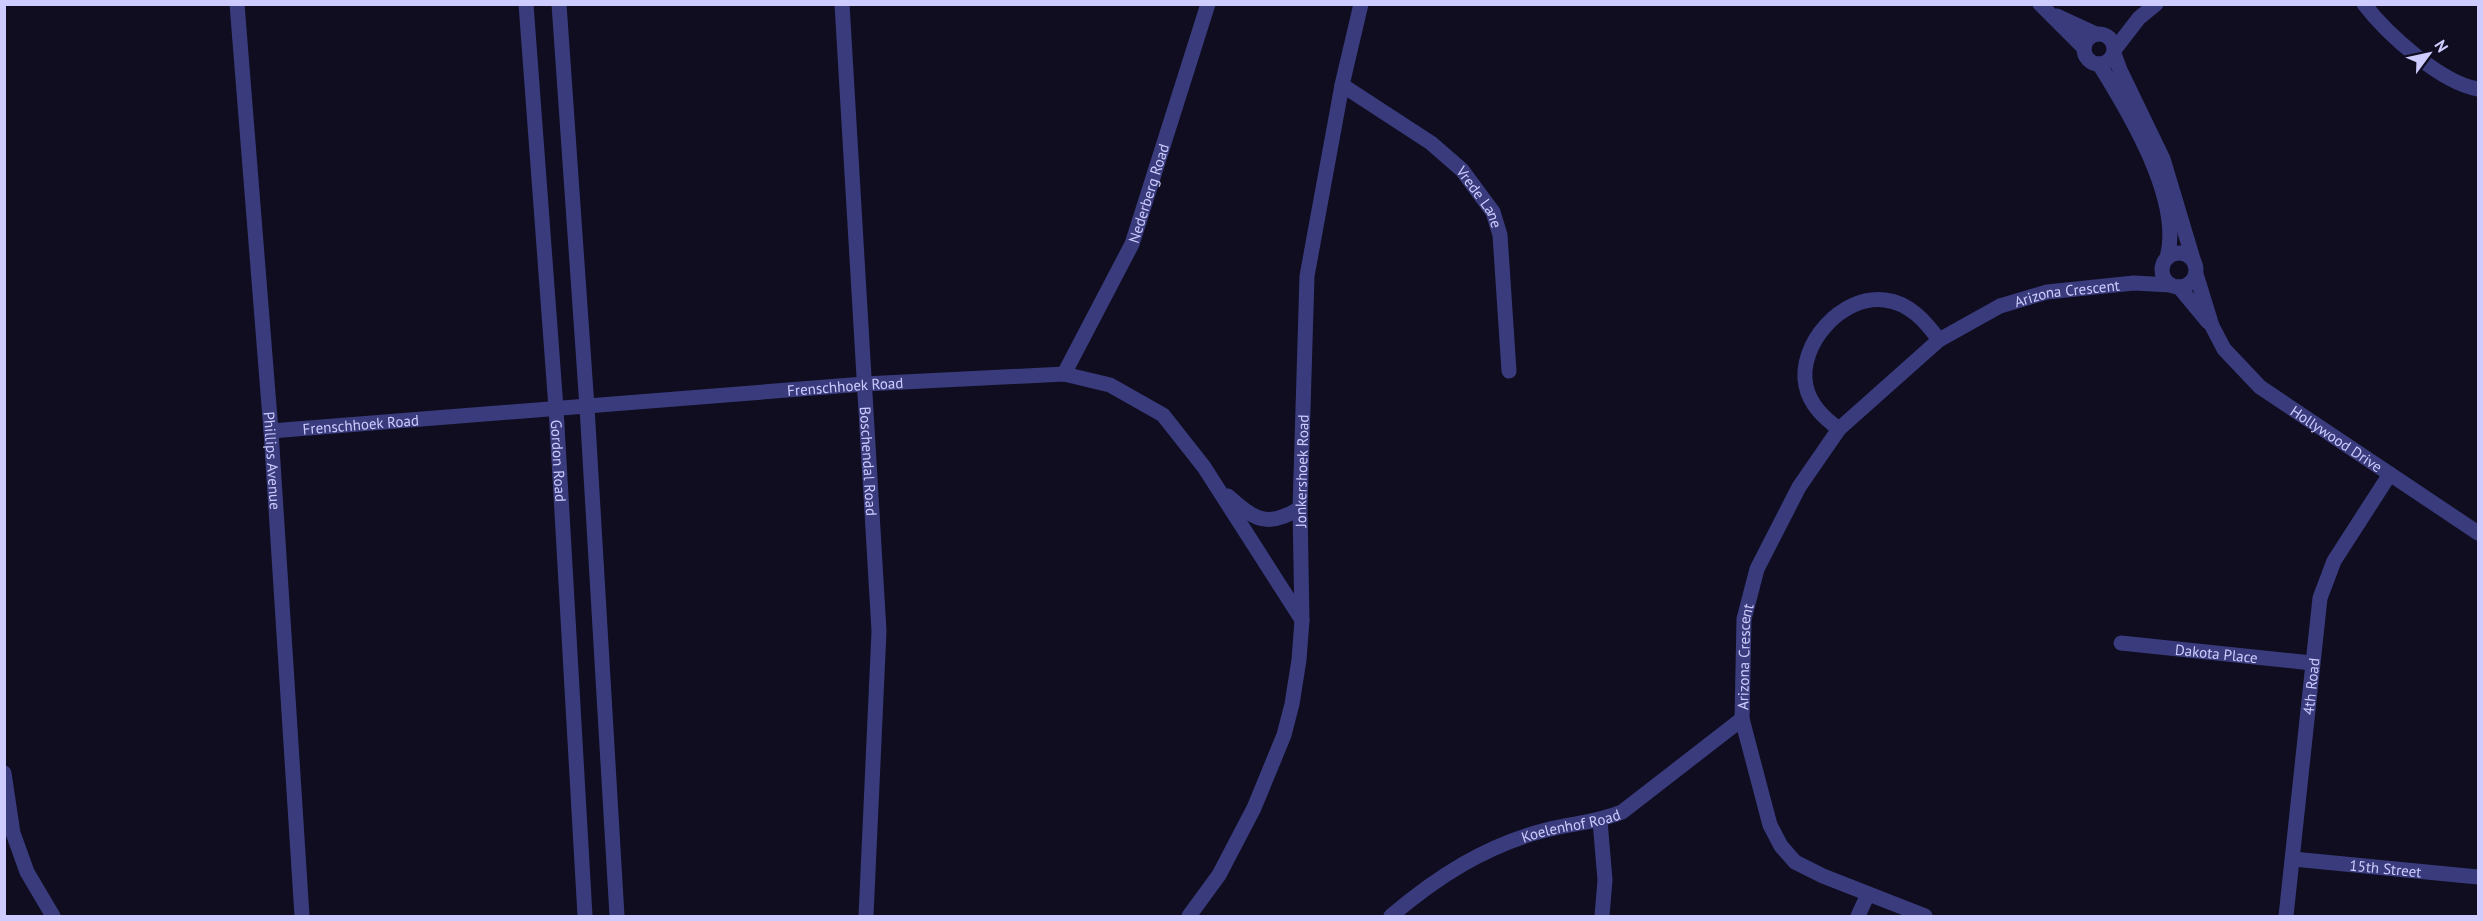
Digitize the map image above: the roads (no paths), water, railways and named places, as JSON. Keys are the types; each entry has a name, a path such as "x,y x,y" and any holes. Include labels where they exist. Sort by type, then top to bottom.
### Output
{"street":[{"name":"Phillips Avenue","path":"237,4 271,431 302,916"},
{"name":"Gordon Road","path":"526,4 556,408 585,916"},
{"name":"Gordon Road","path":"559,4 587,407 617,916"},
{"name":"Boschendal Road","path":"842,4 879,631 866,916"},
{"name":"Nederberg Road","path":"1064,374 1132,244 1208,4"},
{"name":"Jonkershoek Road","path":"1189,916 1219,875 1254,808 1284,735 1299,660 1302,620 1300,508 1306,276 1342,85 1361,4"},
{"path":"2100,64 2109,61 2139,18 2156,4"},
{"path":"2364,4 2375,19 2402,45 2441,73 2478,89"},
{"path":"2044,8 2112,40 2114,51"},
{"path":"2044,8 2084,48 2086,57 2100,64 2131,118 2154,166 2171,237 2165,261 2165,279 2175,286 2187,285 2194,266 2180,253 2165,261"},
{"path":"2084,48 2088,38 2139,18"},
{"name":"Hollywood Drive","path":"2114,51 2120,70 2163,159 2212,326 2224,349 2260,387 2478,533"},
{"name":"Vrede Lane","path":"1342,85 1431,143 1462,170 1492,212 1500,235 1509,371"},
{"name":"Arizona Crescent","path":"2134,283 2165,261"},
{"name":"Arizona Crescent","path":"1925,916 1795,862 1781,846 1767,814 1742,719 1744,619 1757,568 1799,487 1839,429 1939,340 2000,306 2047,292 2134,283 2175,286"},
{"name":"Hollywood Drive","path":"2175,286 2212,326"},
{"path":"1839,429 1814,406 1806,388 1804,369 1821,331 1832,320 1861,302 1885,300 1901,305 1920,316 1939,340"},
{"name":"Frenschhoek Road","path":"271,431 864,384 1064,374 1110,385 1162,415 1204,466 1302,620"},
{"name":"4th Road","path":"2286,916 2320,598 2334,561 2390,474"},
{"path":"1216,487 1255,518 1272,520 1300,508"},
{"name":"Dakota Place","path":"2121,643 2312,663"},
{"name":"Koelenhof Road","path":"1391,916 1416,895 1458,866 1500,844 1546,830 1600,821 1622,812 1742,719"},
{"path":"4,773 13,833 27,872 53,916"},
{"path":"1600,821 1605,880 1602,916"},
{"name":"15th Street","path":"2293,859 2478,877"},
{"path":"1858,916 1868,894"}]}
